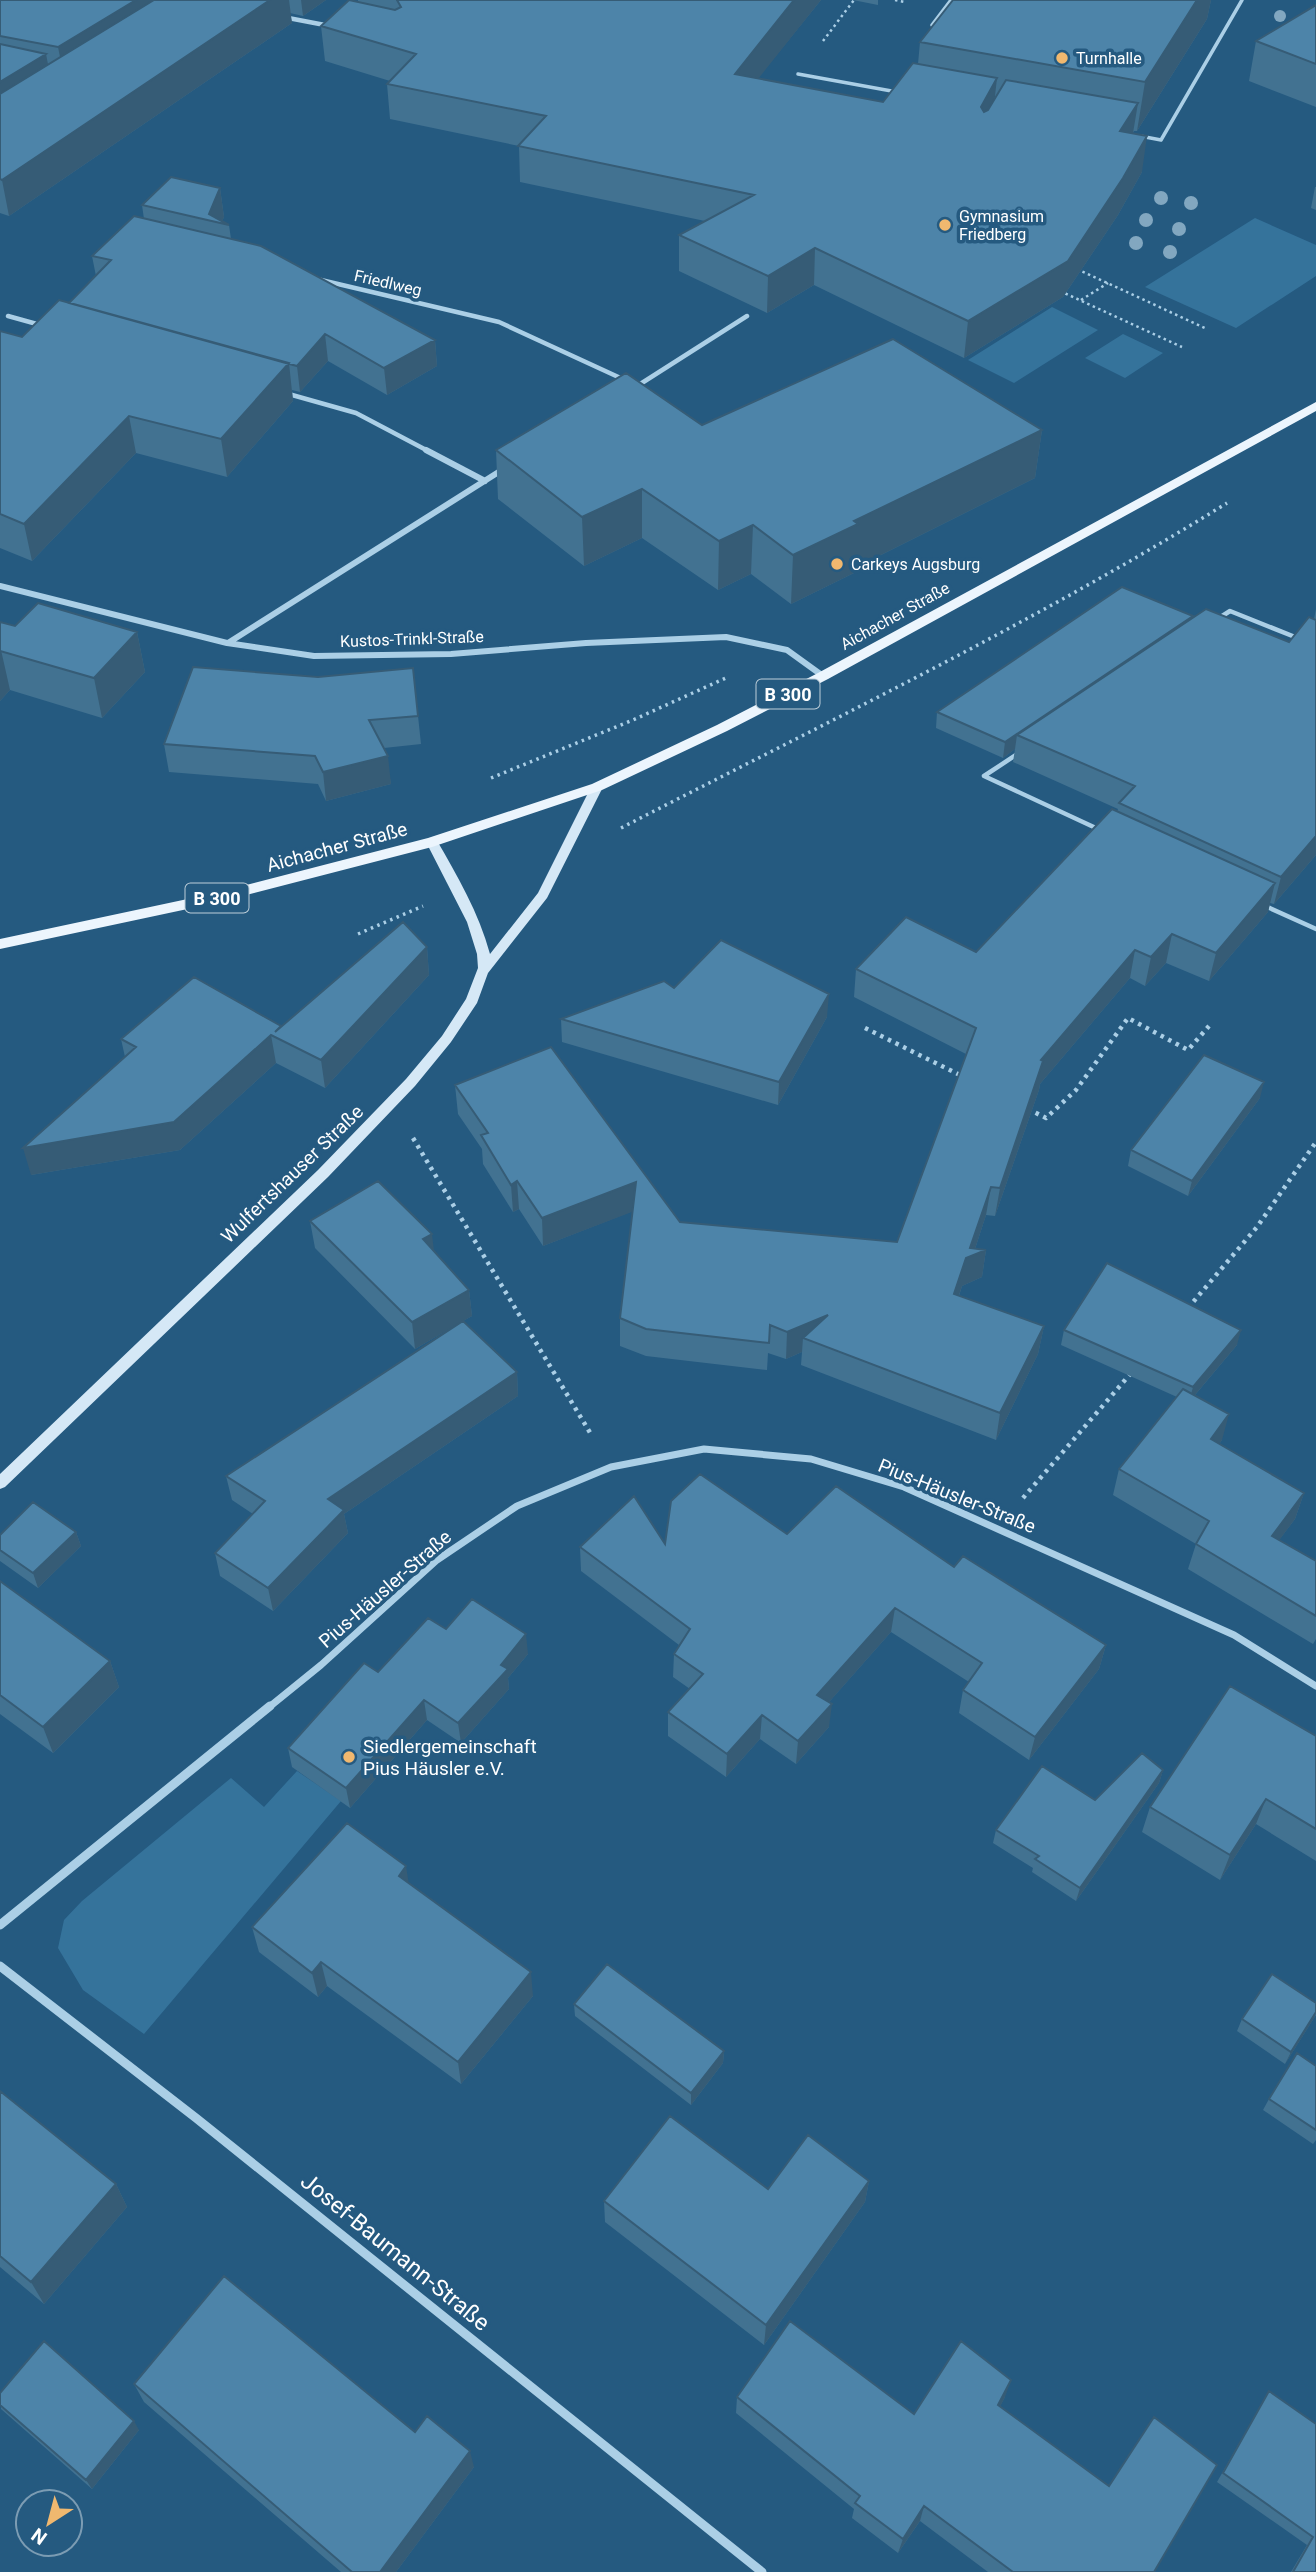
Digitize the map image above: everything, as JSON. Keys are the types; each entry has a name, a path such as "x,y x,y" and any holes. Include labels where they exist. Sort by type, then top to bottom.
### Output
{"main road":[{"name":"Aichacher Straße","path":"0,944 211,899 432,842 597,787 722,728 823,676 1316,407"},
{"path":"484,970 543,895 597,787"},
{"path":"432,842 483,944 484,970"},
{"name":"Wulfertshauser Straße","path":"0,1483 391,1103 447,1039 471,1002 484,970"}],"street":[{"path":"270,14 334,27"},
{"name":"Friedlweg","path":"311,278 499,322 637,386"},
{"path":"8,316 48,327"},
{"path":"625,393 747,316"},
{"path":"276,391 356,413 485,481"},
{"path":"227,643 509,466"},
{"name":"Kustos-Trinkl-Straße","path":"0,586 227,643 314,656 451,654 586,643 726,637 787,650 823,676"},
{"name":"Pius-Häusler-Straße","path":"0,1925 321,1665 437,1560 517,1506 611,1467 704,1449 811,1459 904,1488 1234,1635 1316,1686"},
{"name":"Josef-Baumann-Straße","path":"0,1966 207,2126 762,2572"}],"lane":[{"path":"942,27 932,26 951,0"},
{"path":"1134,135 1161,140 1242,0"},
{"path":"798,74 906,94"},
{"path":"50,609 60,601"},
{"path":"1219,619 1230,611 1304,640"},
{"path":"1029,746 984,776 1105,832"},
{"path":"1253,900 1316,929"}],"path":[{"path":"825,38 854,0"},
{"path":"895,0 903,2"},
{"path":"1071,266 1207,329"},
{"path":"1081,300 1108,283"},
{"path":"1056,288 1182,347"},
{"path":"620,829 849,715 1119,570 1234,498"},
{"path":"1022,1106 1046,1118 1076,1090 1128,1018 1188,1050 1209,1026"},
{"path":"864,1028 974,1082"},
{"path":"391,1103 611,1467"},
{"path":"1186,1310 1257,1227 1316,1142"},
{"path":"998,1528 1141,1362"}],"shaded area":[{"path":"1255,218 1316,245 1316,276 1236,328 1145,287"},
{"path":"1052,307 1098,330 1014,383 968,360"},
{"path":"1123,334 1163,353 1125,378 1085,358"},
{"path":"297,1771 341,1801 144,2034 83,1990 58,1948 64,1920 82,1901 231,1778 264,1807"}],"building":[{"path":"0,0 136,0 58,47 0,36"},
{"path":"154,0 270,0 0,179 0,94"},
{"path":"349,0 395,10 401,7 397,0 794,0 735,74 883,102 913,63 997,78 981,107 984,112 988,110 1006,80 1138,103 1120,131 1147,136 1123,178 1068,261 968,321 815,248 768,276 679,235 754,195 518,146 546,116 387,84 416,54 321,26"},
{"path":"953,0 1197,0 1145,82 920,42"},
{"path":"1316,5 1316,64 1256,41"},
{"path":"0,44 46,54 0,82"},
{"path":"171,177 220,188 209,214 229,225 142,205"},
{"path":"134,216 261,246 435,340 384,368 325,334 297,366 69,303 111,260 92,256"},
{"path":"59,300 289,363 221,439 129,416 24,524 0,514 0,331 22,337"},
{"path":"893,339 1042,430 854,521 858,524 793,555 753,525 719,541 642,489 582,517 496,450 626,373 702,425"},
{"path":"1122,587 1193,616 1005,742 937,712"},
{"path":"38,603 137,632 94,678 0,651 0,622 15,626"},
{"path":"1206,609 1289,642 1309,617 1316,620 1316,836 1281,877 1119,803 1135,786 1017,735"},
{"path":"193,667 318,677 413,668 418,716 369,720 388,756 323,772 315,756 164,744"},
{"path":"1112,809 1275,883 1216,953 1172,934 1151,957 1135,950 1041,1060 1043,1061 1000,1188 991,1187 970,1248 986,1250 966,1258 954,1294 1044,1326 1000,1413 803,1338 828,1315 787,1332 770,1325 769,1343 646,1329 620,1318 636,1182 542,1218 517,1181 511,1185 481,1135 488,1133 455,1085 551,1047 680,1222 897,1242 976,1028 856,969 906,917 976,952"},
{"path":"403,922 427,947 321,1060 271,1035 174,1122 23,1148 136,1047 121,1039 194,977 281,1026 275,1032"},
{"path":"721,940 829,994 779,1082 561,1019 664,981 674,988"},
{"path":"1204,1055 1264,1082 1192,1181 1131,1150"},
{"path":"378,1181 432,1234 423,1239 469,1290 412,1322 310,1221"},
{"path":"1107,1263 1241,1330 1193,1387 1064,1330"},
{"path":"463,1321 517,1372 328,1499 344,1510 268,1588 215,1553 265,1501 226,1476"},
{"path":"1183,1389 1229,1414 1211,1439 1304,1493 1272,1536 1316,1561 1316,1616 1196,1544 1209,1521 1119,1469"},
{"path":"700,1474 787,1534 836,1486 954,1567 963,1556 1106,1645 1035,1737 963,1690 982,1663 895,1608 817,1695 832,1704 798,1741 762,1715 727,1754 668,1712 703,1674 674,1654 690,1629 580,1547 634,1496 665,1544 671,1501"},
{"path":"33,1502 76,1532 33,1573 0,1550 0,1535"},
{"path":"0,1581 110,1661 43,1727 0,1695"},
{"path":"472,1599 526,1634 501,1665 508,1669 458,1723 424,1700 346,1788 288,1748 364,1663 378,1672 428,1618 446,1629"},
{"path":"1230,1686 1316,1736 1316,1829 1266,1799 1230,1855 1150,1807"},
{"path":"1142,1753 1163,1770 1080,1888 1035,1859 1039,1856 996,1830 1042,1766 1095,1800"},
{"path":"347,1823 406,1866 399,1876 531,1972 458,2062 321,1962 312,1973 252,1927"},
{"path":"607,1964 724,2051 691,2093 574,2004"},
{"path":"1272,1974 1316,2003 1316,2012 1291,2052 1242,2019"},
{"path":"1297,2053 1316,2066 1316,2130 1269,2099"},
{"path":"0,2091 116,2184 31,2282 0,2256"},
{"path":"670,2116 768,2189 808,2135 869,2181 766,2325 604,2201"},
{"path":"224,2276 415,2432 427,2416 470,2451 380,2572 352,2572 134,2384"},
{"path":"790,2321 914,2414 961,2341 1011,2380 998,2405 1109,2486 1154,2417 1217,2465 1154,2572 1013,2572 924,2506 903,2539 855,2503 860,2496 737,2397"},
{"path":"44,2341 134,2421 86,2480 0,2405 0,2393"},
{"path":"1269,2391 1316,2424 1316,2572 1293,2572 1313,2537 1223,2473"}],"place":[{"name":"Turnhalle","path":"1062,58"},
{"name":"Gymnasium Friedberg","path":"945,225"},
{"name":"Carkeys Augsburg","path":"837,564"},
{"name":"Siedlergemeinschaft Pius Häusler e.V.","path":"349,1757"}]}
